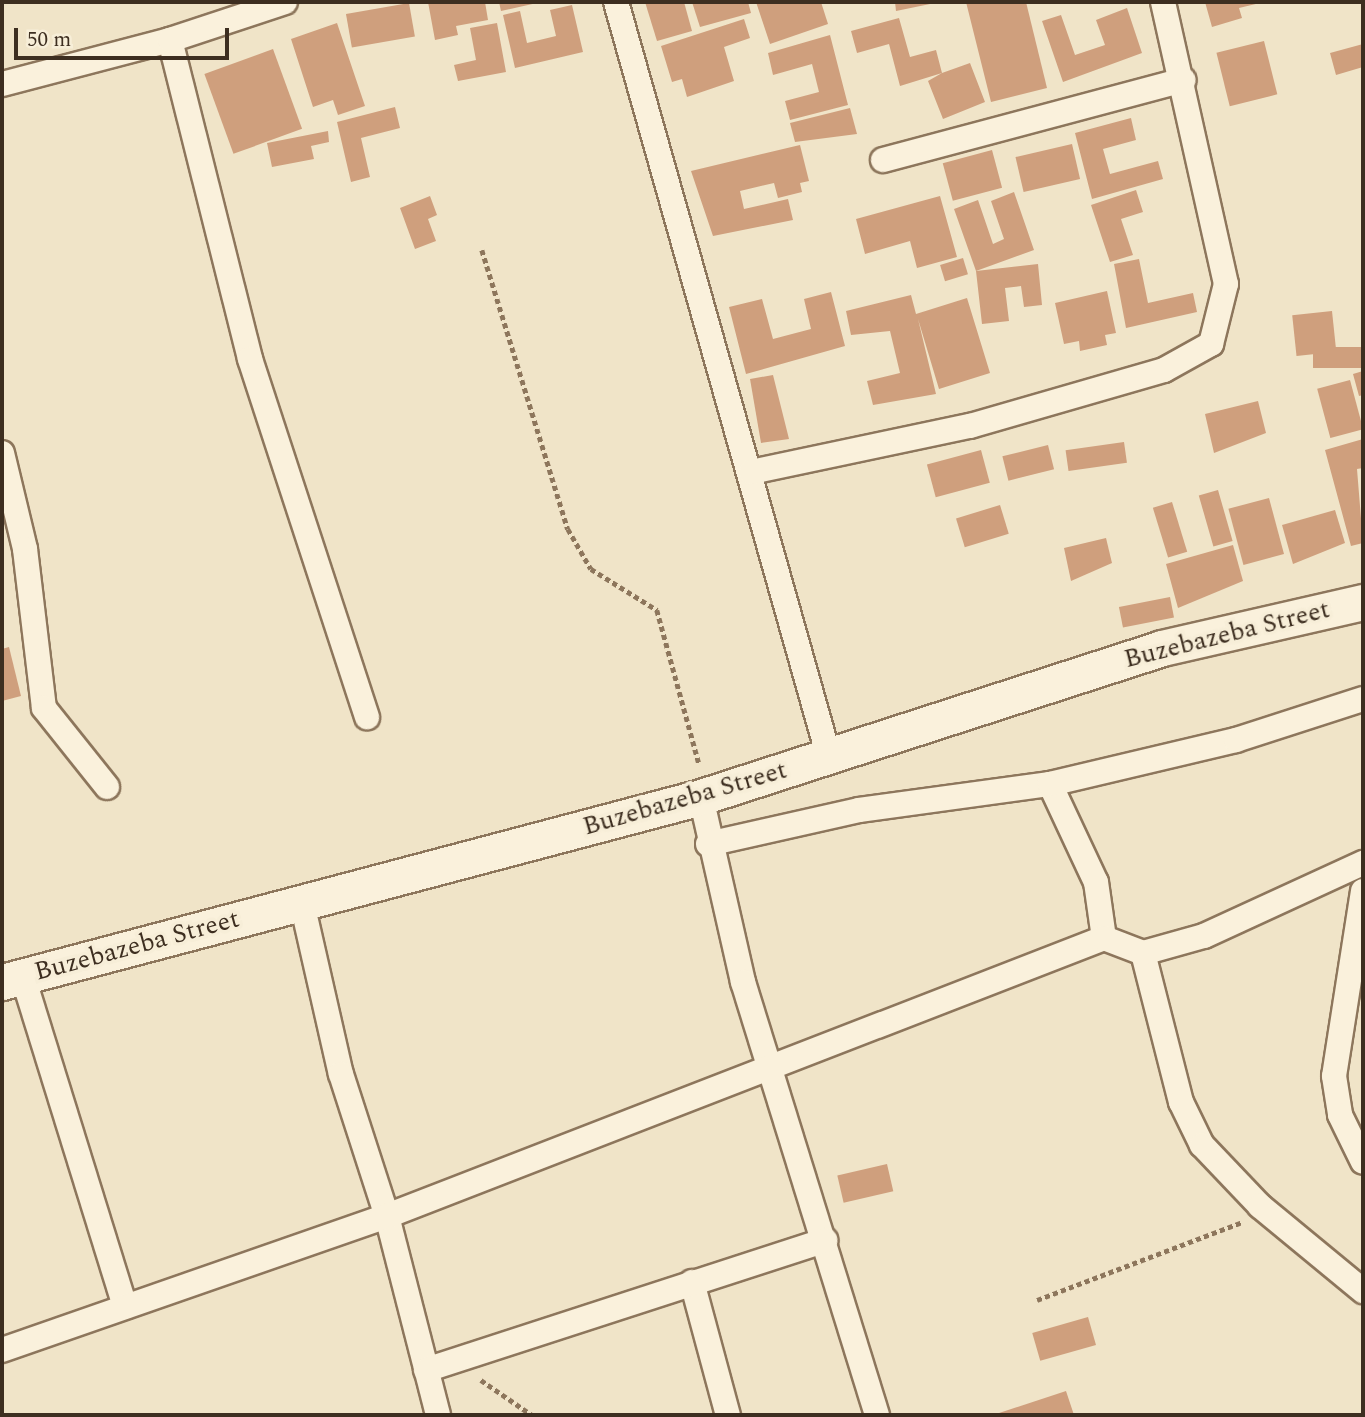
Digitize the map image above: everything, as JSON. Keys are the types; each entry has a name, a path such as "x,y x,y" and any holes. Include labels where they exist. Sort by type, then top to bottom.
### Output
{"street":[{"path":"2,84 170,40 285,2"},
{"path":"616,2 751,472 829,757"},
{"path":"751,472 970,426 1164,370 1211,344 1226,284 1184,80 1163,2"},
{"path":"170,40 250,359 367,717"},
{"path":"883,160 1184,80"},
{"path":"2,453 25,549 44,708 107,787"},
{"name":"Buzebazeba Street","path":"12,979 704,796 1162,648 1363,602"},
{"path":"708,844 859,810 1051,784 1236,740 1363,699"},
{"path":"1051,784 1096,882 1104,938"},
{"path":"704,796 708,844 877,1415"},
{"path":"2,1350 387,1216 771,1063 1104,938 1143,953 1204,936 1363,863"},
{"path":"1363,891 1334,1076 1340,1115 1363,1162"},
{"path":"302,903 341,1074 387,1216 438,1415"},
{"path":"1143,953 1181,1102 1202,1145 1260,1206 1363,1291"},
{"path":"12,979 125,1307"},
{"path":"426,1370 825,1240"},
{"path":"692,1282 728,1415"}],"path":[{"path":"482,250 580,555 601,577 643,596 666,628 704,796"},
{"path":"1037,1300 1232,1230 1260,1206"},
{"path":"454,1362 532,1415"}],"building":[{"path":"428,2 485,2 488,20 456,26 458,35 435,40"},
{"path":"499,2 537,2 537,3 501,11"},
{"path":"645,2 684,2 692,31 657,41"},
{"path":"692,2 748,2 751,13 700,27"},
{"path":"756,2 821,2 828,24 770,44"},
{"path":"895,2 935,2 935,3 896,11"},
{"path":"966,2 1026,2 1047,88 991,102"},
{"path":"1205,2 1260,3 1239,8 1242,18 1212,27"},
{"path":"409,3 415,36 352,48 346,14"},
{"path":"572,5 583,52 515,68 503,15 520,11 527,43 556,36 550,10"},
{"path":"1127,8 1142,53 1063,82 1042,21 1061,15 1075,55 1105,45 1096,20"},
{"path":"899,18 910,57 936,50 942,73 900,86 889,44 857,53 851,31"},
{"path":"744,19 750,38 724,47 734,81 687,97 682,79 672,82 661,46"},
{"path":"337,23 365,106 338,115 333,100 313,107 291,39"},
{"path":"497,23 506,72 458,81 454,65 476,60 470,28"},
{"path":"830,35 848,105 790,120 785,101 819,92 812,64 773,75 768,53"},
{"path":"1264,41 1277,94 1230,106 1216,53"},
{"path":"1363,44 1363,67 1336,75 1330,53"},
{"path":"273,49 302,129 233,154 204,74"},
{"path":"970,63 985,102 943,119 928,81"},
{"path":"395,107 400,128 361,138 370,177 351,182 337,122"},
{"path":"850,108 857,134 795,142 790,123"},
{"path":"1131,118 1136,140 1103,149 1110,174 1158,161 1163,179 1092,199 1075,133"},
{"path":"328,131 329,142 311,146 314,159 272,167 267,143"},
{"path":"1072,144 1080,179 1024,192 1015,157"},
{"path":"800,145 809,181 800,183 802,192 778,198 774,183 740,191 744,209 788,199 793,220 713,236 691,171"},
{"path":"992,150 1002,188 953,201 943,163"},
{"path":"1136,190 1143,212 1121,219 1133,255 1110,262 1091,205"},
{"path":"1014,192 1034,250 976,271 954,209 978,200 993,244 1004,239 991,201"},
{"path":"430,196 437,215 428,219 436,241 415,249 400,208"},
{"path":"940,196 957,257 917,268 910,241 865,254 856,219"},
{"path":"963,258 968,274 945,281 940,265"},
{"path":"1139,259 1148,303 1193,293 1197,312 1126,328 1114,264"},
{"path":"1038,264 1042,305 1024,307 1021,286 1005,288 1009,321 982,324 976,271"},
{"path":"1107,291 1116,333 1105,335 1107,345 1080,351 1079,341 1064,344 1055,303"},
{"path":"831,292 845,346 746,374 729,307 762,299 773,339 811,329 804,299"},
{"path":"911,295 916,314 967,298 990,373 939,389 918,319 936,394 873,405 867,381 900,373 890,331 851,335 846,311"},
{"path":"1332,311 1336,352 1297,356 1292,315"},
{"path":"1313,347 1363,347 1363,368 1313,368"},
{"path":"1363,371 1363,395 1359,396 1353,374"},
{"path":"773,375 789,439 761,443 750,379"},
{"path":"1350,380 1363,429 1330,438 1317,389"},
{"path":"1258,401 1266,433 1214,453 1205,414"},
{"path":"1363,439 1363,468 1357,469 1363,543 1351,546 1325,450"},
{"path":"1124,442 1127,463 1068,471 1066,450"},
{"path":"1048,445 1054,469 1008,481 1002,456"},
{"path":"981,450 990,483 936,497 927,464"},
{"path":"1218,490 1233,541 1213,546 1199,496"},
{"path":"1269,498 1284,554 1243,565 1228,509"},
{"path":"1172,502 1187,552 1168,558 1153,508"},
{"path":"1000,505 1009,534 965,547 956,518"},
{"path":"1335,510 1345,543 1293,564 1282,525"},
{"path":"1106,538 1112,563 1071,581 1064,548"},
{"path":"1233,545 1243,581 1178,608 1166,564"},
{"path":"1170,597 1174,618 1123,628 1119,607"},
{"path":"9,647 21,696 2,701 2,649"},
{"path":"887,1164 893,1191 844,1203 837,1175"},
{"path":"1088,1317 1096,1345 1040,1361 1032,1333"},
{"path":"1066,1391 1074,1415 993,1415"}]}
